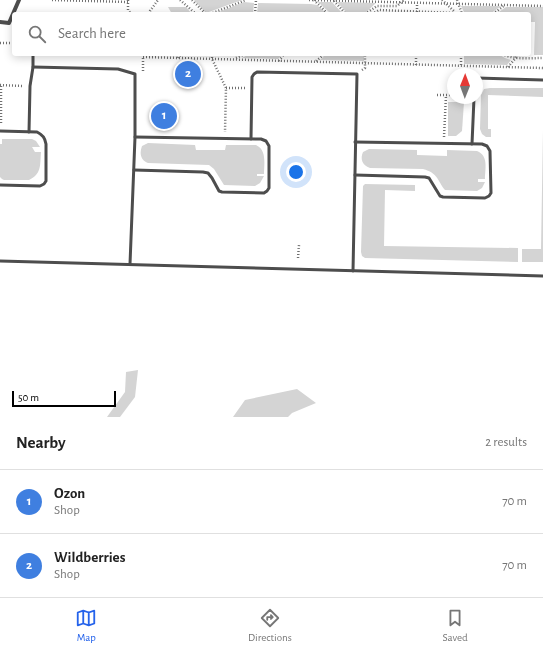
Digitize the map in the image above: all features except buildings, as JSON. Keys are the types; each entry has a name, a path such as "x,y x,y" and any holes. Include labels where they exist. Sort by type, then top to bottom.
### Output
{"street":[{"path":"14,12 19,0"},
{"path":"0,22 9,23 12,16"}],"lane":[{"path":"29,132 30,86 33,56"},
{"path":"33,67 118,69 135,74 135,137 130,264"},
{"path":"251,139 252,77 257,72 357,74 353,271"},
{"path":"483,78 543,80"},
{"path":"472,144 474,104"},
{"path":"0,131 37,132 42,134 45,139 46,181 40,186 0,185"},
{"path":"134,170 208,173 219,191 264,193 270,188 269,146 266,141 261,139 135,137"},
{"path":"355,142 482,144 487,146 490,151 491,193 485,198 443,197 440,196 429,178 355,175"},
{"path":"0,261 543,276"}],"path":[{"path":"52,0 128,1 128,10 130,12"},
{"path":"150,12 158,0"},
{"path":"180,0 194,12"},
{"path":"192,0 204,12"},
{"path":"215,12 246,0"},
{"path":"255,12 256,0"},
{"path":"309,0 403,1 417,3 445,3 457,1 505,5 543,6"},
{"path":"314,0 326,12"},
{"path":"442,0 455,12"},
{"path":"334,1 344,12"},
{"path":"385,6 390,1"},
{"path":"368,12 374,7 397,6 403,1"},
{"path":"457,1 461,12"},
{"path":"376,12 379,10 417,12 417,3"},
{"path":"496,12 505,5"},
{"path":"0,43 12,43"},
{"path":"135,74 143,74 143,56"},
{"path":"178,56 212,59 543,68"},
{"path":"235,59 241,56"},
{"path":"279,61 282,56"},
{"path":"316,62 323,56"},
{"path":"365,56 365,63"},
{"path":"416,56 416,65"},
{"path":"461,56 461,66"},
{"path":"506,56 516,58 543,58"},
{"path":"507,67 516,58"},
{"path":"212,59 226,88 225,138"},
{"path":"0,131 1,86 30,86"},
{"path":"226,88 252,88"},
{"path":"437,95 446,95 444,143"},
{"path":"298,258 299,245"}],"shaded area":[{"path":"194,0 242,0 209,12 205,12"},
{"path":"244,2 254,3 253,12 219,12"},
{"path":"318,2 332,2 341,12 329,12"},
{"path":"337,2 376,3 366,12 346,12"},
{"path":"258,3 311,4 317,5 325,12 257,12"},
{"path":"461,6 501,6 493,12 464,12"},
{"path":"168,7 186,7 190,12 171,12"},
{"path":"506,7 543,7 543,55 534,55 535,22 531,22 531,12 499,12"},
{"path":"246,56 281,56 278,59 242,58"},
{"path":"325,56 364,56 364,61 320,60"},
{"path":"464,56 502,56 511,60 507,65 464,64"},
{"path":"543,88 543,97 488,95 488,129 491,129 491,137 486,137 482,134 480,129 481,104 483,104 484,89"},
{"path":"448,104 464,104 462,131 456,136 448,136"},
{"path":"543,130 543,262 522,262 522,249 541,249"},
{"path":"2,139 32,139 36,141 40,147 32,147 35,152 41,152 41,161 40,168 33,178 29,180 4,180 0,177 0,144 2,144"},
{"path":"148,143 195,145 196,150 225,150 226,145 256,145 262,150 264,162 264,174 257,174 257,176 264,176 260,183 255,186 224,185 214,169 209,165 146,162 141,156 141,152 142,146"},
{"path":"369,149 417,150 417,155 447,156 447,150 477,151 481,153 485,159 486,167 485,179 478,179 478,182 485,182 482,188 477,191 445,190 437,177 423,169 367,167 362,162 362,157 363,152"},
{"path":"365,184 415,185 415,191 385,190 384,246 518,248 518,262 365,258 362,256 361,252 363,186"},
{"path":"138,370 135,397 120,417 107,417 125,392 126,372"},
{"path":"297,389 316,403 292,413 288,417 233,417 245,400"}],"place":[{"name":"Wildberries","path":"188,74"},
{"name":"Ozon","path":"164,116"}]}
